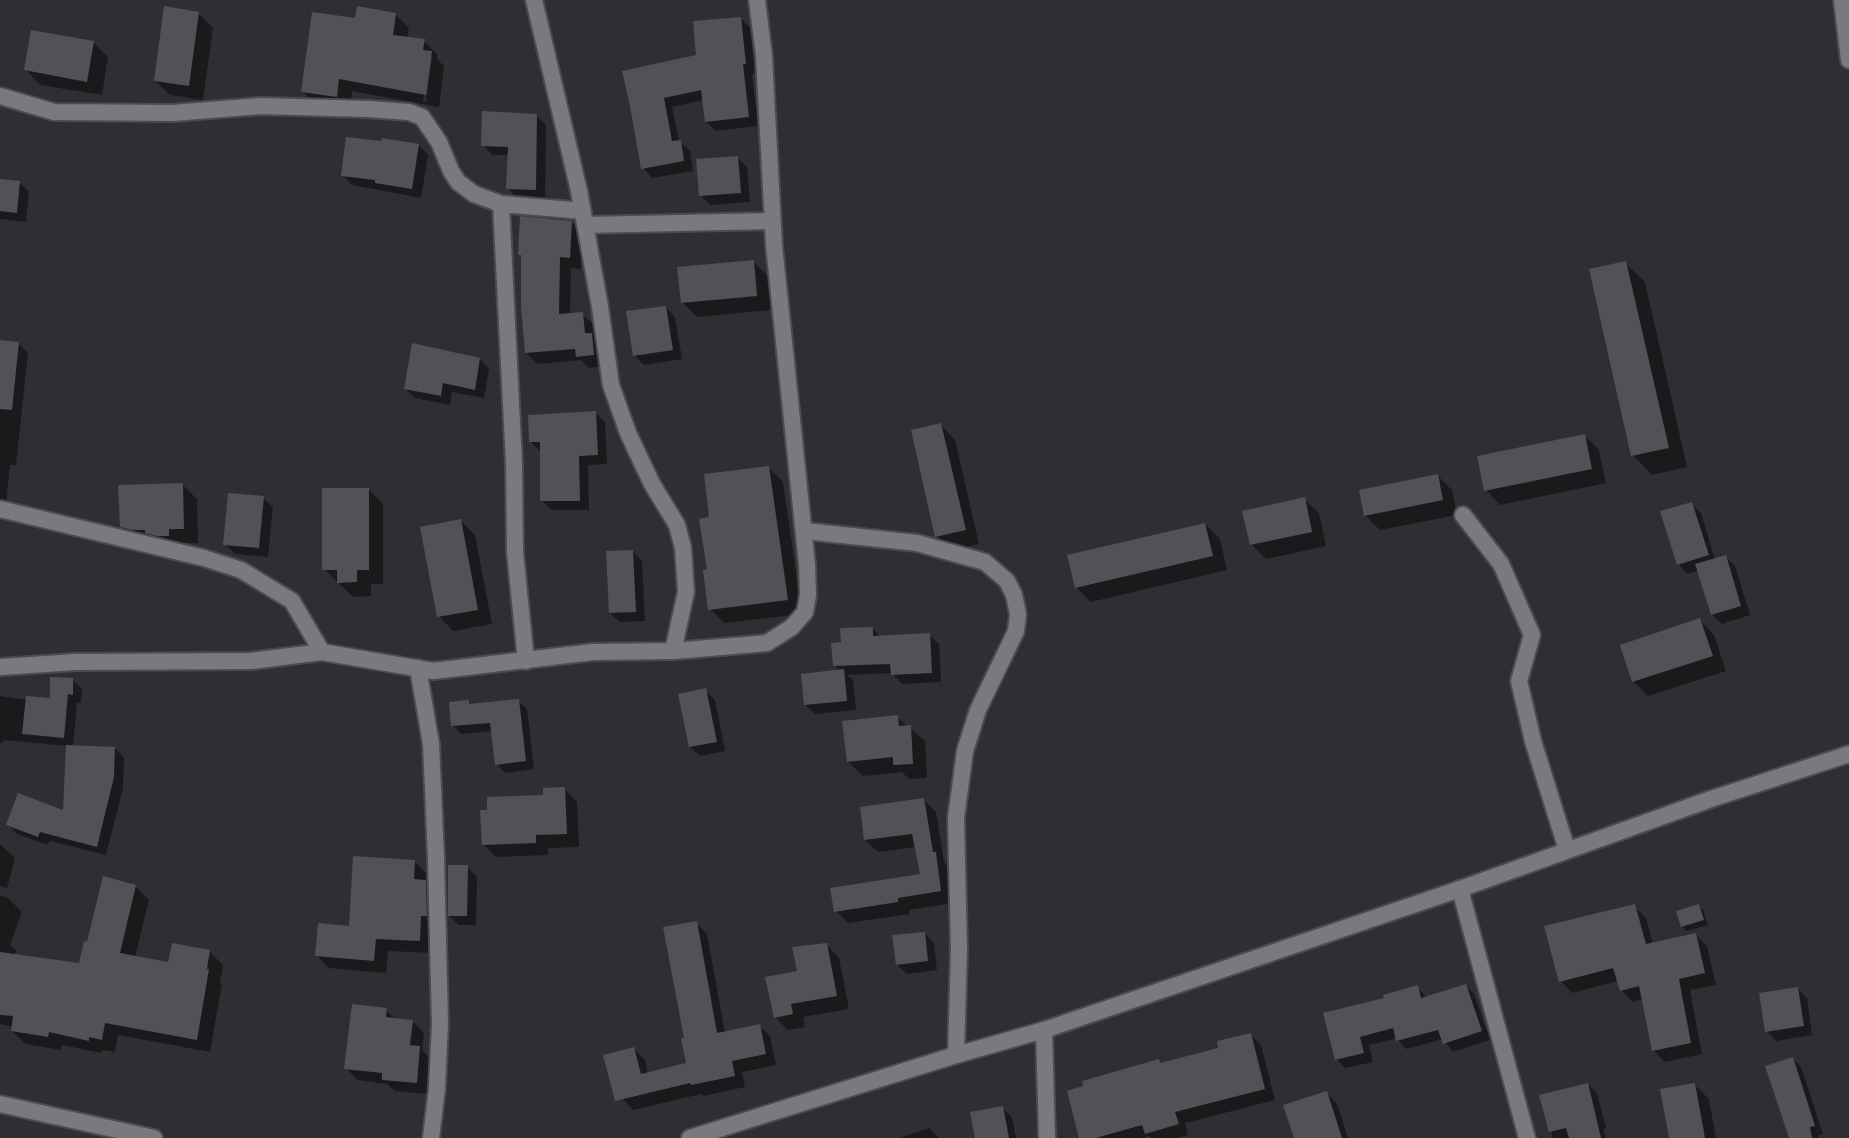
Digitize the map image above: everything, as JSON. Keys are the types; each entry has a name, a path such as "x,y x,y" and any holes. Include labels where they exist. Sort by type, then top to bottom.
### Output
{"street":[{"path":"534,0 584,218 600,307 610,385 628,433 652,484 677,525 683,548 686,592 673,651"},
{"path":"0,667 76,662 251,661 322,652 433,671 592,652 673,651 767,643 792,627 805,612 808,596 805,531 772,221 764,56 757,0"},
{"path":"1842,0 1849,60"},
{"path":"0,96 54,112 173,113 260,106 409,112 422,117 439,142 450,171 458,182 474,194 501,204 584,218 772,221"},
{"path":"501,204 510,371 515,552 526,661"},
{"path":"0,509 204,558 241,570 292,600 322,652"},
{"path":"1463,515 1501,564 1532,635 1519,681 1533,741 1567,850"},
{"path":"805,531 917,543 985,562 1007,580 1014,596 1018,614 1016,631 978,710 965,751 956,818 959,949 956,1055"},
{"path":"418,668 431,744 436,858 440,1024 437,1088 431,1138"},
{"path":"690,1138 1044,1030 1460,889 1711,799 1849,754"},
{"path":"1460,889 1527,1138"},
{"path":"1044,1030 1047,1138"},
{"path":"0,1104 154,1138"}],"building":[{"path":"164,6 199,12 189,86 154,81"},
{"path":"357,6 396,13 393,35 425,39 423,50 432,51 426,95 339,79 337,97 301,92 312,12 355,18"},
{"path":"741,17 749,117 705,122 701,90 664,98 672,141 681,140 684,161 641,169 622,71 696,55 693,21"},
{"path":"31,30 94,41 87,82 24,70"},
{"path":"482,111 537,114 536,190 506,189 508,147 481,146"},
{"path":"346,137 381,141 382,138 419,144 412,189 375,183 375,180 341,176"},
{"path":"738,156 741,193 699,196 696,159"},
{"path":"0,179 20,181 17,213 0,211"},
{"path":"520,216 572,221 570,258 560,257 559,314 583,312 585,333 592,333 594,355 576,357 575,349 525,353 521,307 521,255 518,255"},
{"path":"754,260 757,296 681,303 677,267"},
{"path":"1626,261 1669,448 1631,456 1589,269"},
{"path":"666,306 673,350 633,356 626,311"},
{"path":"0,340 19,342 12,410 0,409"},
{"path":"412,343 480,358 475,390 443,383 441,396 404,389"},
{"path":"596,411 598,455 579,456 580,501 540,501 540,442 529,442 528,415"},
{"path":"941,423 966,530 935,537 911,430"},
{"path":"1585,434 1592,469 1484,491 1477,456"},
{"path":"769,466 788,600 708,610 703,570 707,569 699,519 709,517 704,474"},
{"path":"1438,474 1443,500 1364,516 1359,490"},
{"path":"183,483 184,529 169,529 169,536 157,536 145,533 145,530 120,527 118,485"},
{"path":"322,488 369,488 369,570 357,570 357,582 337,583 337,570 322,570"},
{"path":"228,493 264,496 259,548 223,545"},
{"path":"1305,497 1312,532 1250,545 1242,511"},
{"path":"1692,502 1709,555 1677,565 1660,511"},
{"path":"461,519 478,610 437,617 420,527"},
{"path":"1205,523 1213,556 1075,588 1067,555"},
{"path":"633,550 636,612 609,613 606,551"},
{"path":"1726,555 1741,606 1711,615 1695,564"},
{"path":"1700,618 1713,656 1632,682 1620,645"},
{"path":"873,627 873,636 930,633 932,673 891,675 890,664 833,666 831,643 841,642 840,628"},
{"path":"844,669 847,701 804,705 801,674"},
{"path":"50,677 73,678 73,695 68,694 64,738 22,734 26,696 50,698"},
{"path":"706,688 717,742 689,747 678,694"},
{"path":"519,699 526,761 495,765 490,723 451,726 449,702 469,700 469,704"},
{"path":"898,715 899,726 911,725 913,764 893,765 893,757 847,762 842,721"},
{"path":"66,745 115,747 114,777 97,847 40,832 38,837 6,825 18,793 63,810"},
{"path":"565,787 567,834 536,835 536,843 482,845 480,810 487,810 487,797 543,795 543,788"},
{"path":"924,798 933,852 936,852 941,891 898,898 898,902 834,912 830,888 920,874 912,834 864,840 860,807"},
{"path":"353,856 415,860 414,879 426,880 427,916 421,916 420,941 376,939 374,961 315,956 318,923 349,926"},
{"path":"448,865 468,865 467,916 448,916"},
{"path":"103,876 136,885 120,953 168,962 172,943 210,950 197,1040 105,1023 102,1040 89,1037 89,1041 49,1032 48,1037 11,1031 13,1016 0,1015 0,952 79,963 84,941 87,942"},
{"path":"1635,904 1646,944 1696,933 1705,973 1679,979 1691,1043 1652,1051 1639,986 1620,991 1613,968 1559,982 1544,926"},
{"path":"1699,904 1704,920 1681,927 1676,911"},
{"path":"697,921 717,1033 760,1024 766,1054 732,1061 735,1076 691,1085 690,1083 615,1101 603,1055 634,1047 641,1074 686,1063 681,1039 684,1038 663,927"},
{"path":"925,932 928,961 896,965 892,935"},
{"path":"827,943 837,996 791,1004 793,1014 774,1018 765,977 797,971 792,947"},
{"path":"1466,984 1482,1031 1443,1044 1438,1030 1396,1041 1393,1028 1360,1037 1364,1053 1335,1060 1323,1013 1384,998 1383,995 1418,985 1421,998"},
{"path":"1798,987 1804,1026 1765,1032 1759,993"},
{"path":"352,1004 387,1008 386,1017 413,1020 410,1045 420,1046 417,1083 382,1080 382,1073 344,1069"},
{"path":"1251,1033 1265,1089 1175,1112 1179,1124 1145,1134 1142,1125 1096,1138 1079,1138 1067,1091 1083,1086 1082,1081 1159,1059 1160,1063 1218,1048 1217,1041"},
{"path":"1793,1057 1815,1126 1810,1127 1812,1138 1789,1138 1765,1066"},
{"path":"1588,1083 1601,1138 1569,1138 1566,1128 1549,1132 1539,1095"},
{"path":"1695,1083 1705,1138 1669,1138 1660,1089"},
{"path":"1327,1091 1342,1138 1294,1138 1283,1105"},
{"path":"1003,1106 1009,1138 975,1138 970,1112"}]}
